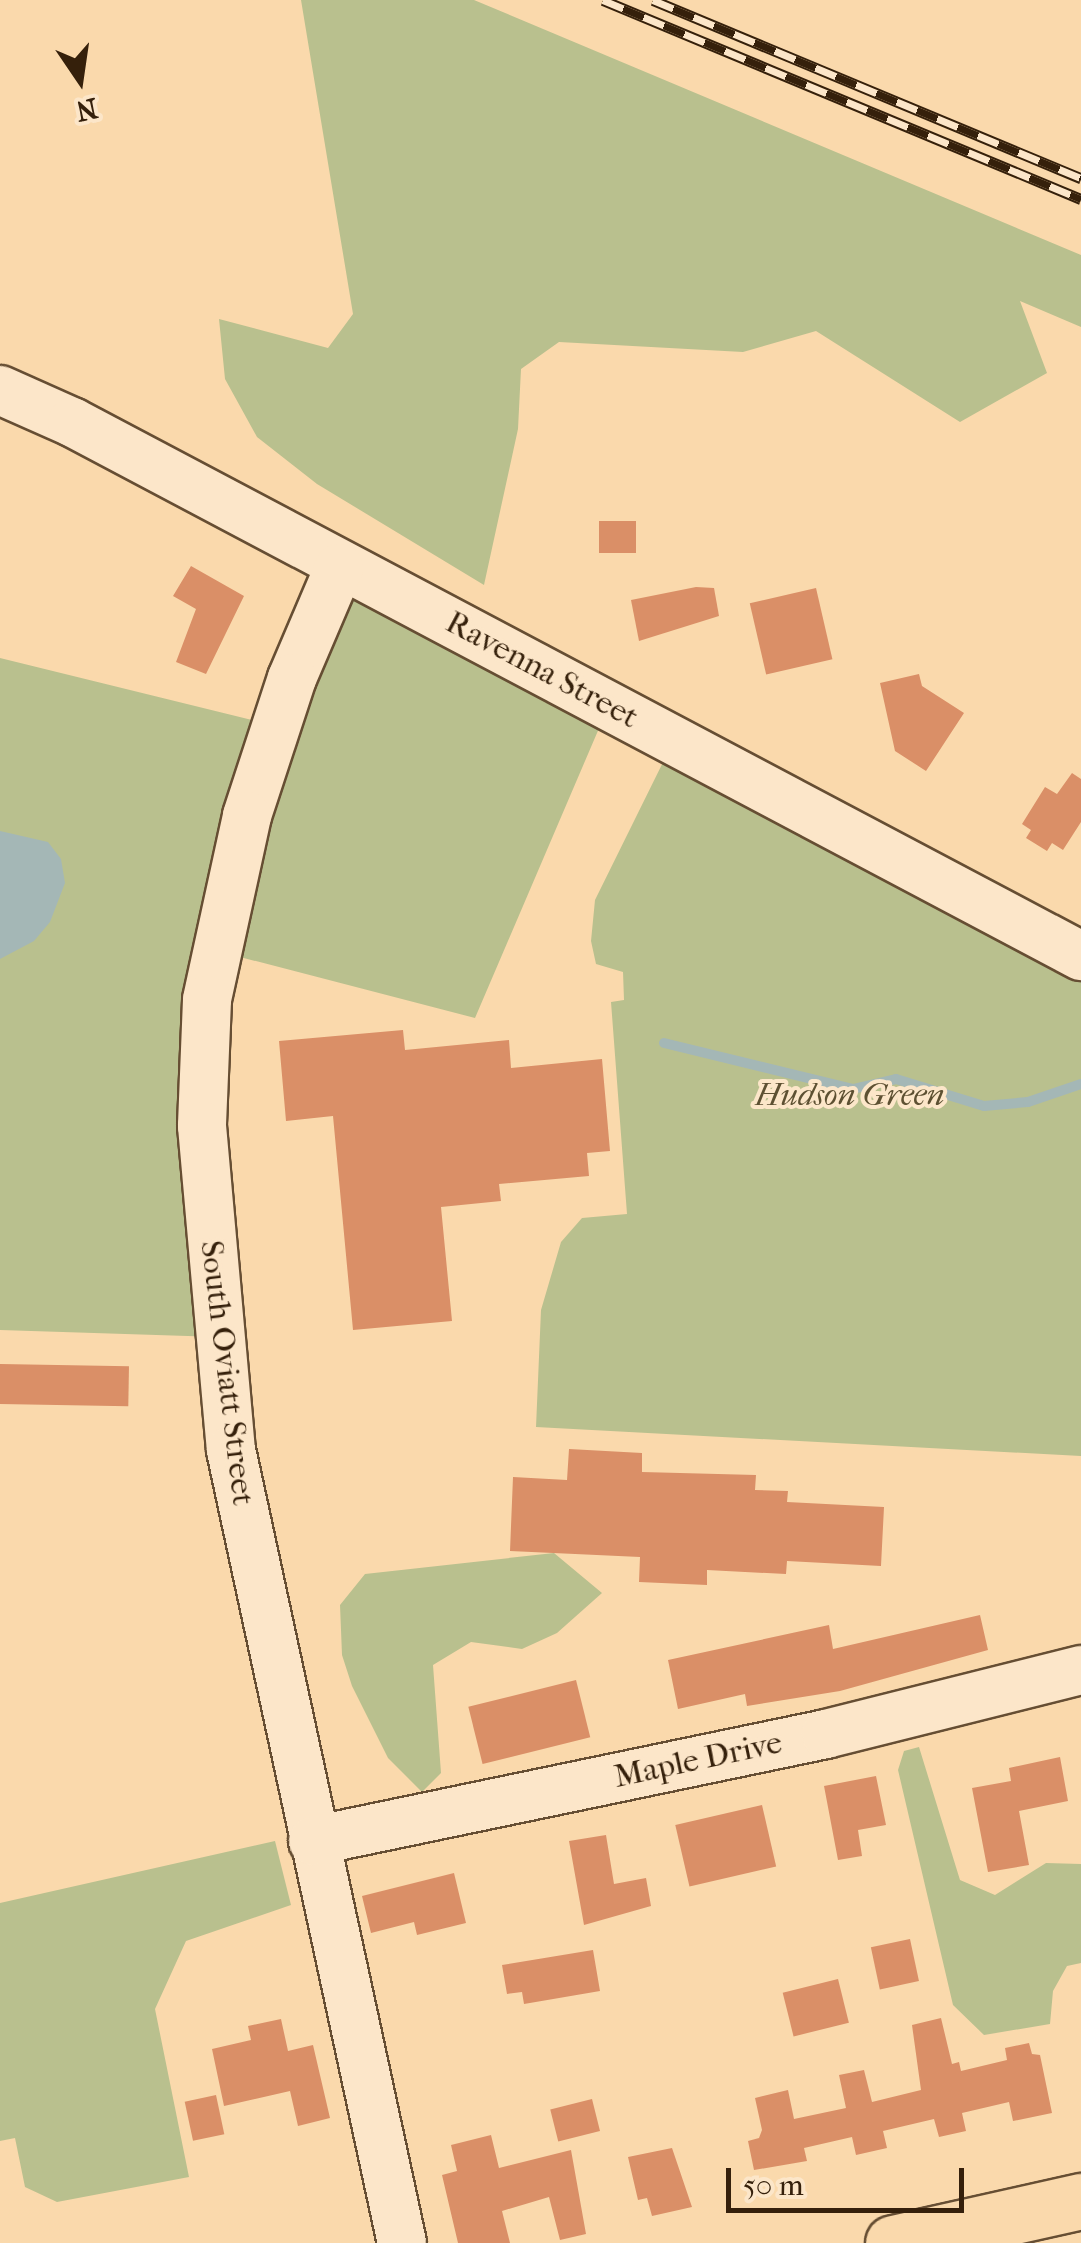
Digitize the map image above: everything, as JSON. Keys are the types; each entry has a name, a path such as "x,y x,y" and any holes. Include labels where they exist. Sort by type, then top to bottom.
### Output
{"main road":[{"path":"893,2243 1081,2201"}],"street":[{"name":"Ravenna Street","path":"0,390 1081,956"},
{"name":"South Oviatt Street","path":"339,568 292,678 247,816 207,1000 202,1126 231,1450 402,2243"},
{"name":"Maple Drive","path":"313,1841 826,1734 1081,1670"}],"green space":[{"path":"301,0 474,0 1081,255 1081,327 1020,301 1047,373 960,422 816,331 743,352 559,342 521,369 518,429 484,585 317,484 257,437 225,379 219,319 328,348 353,314"},
{"path":"339,568 609,705 475,1018 217,951 219,1337 0,1330 0,658 276,726"},
{"name":"Hudson Green","path":"674,740 1081,956 1081,1456 536,1427 541,1310 561,1242 582,1218 627,1214 611,1002 624,1000 623,972 596,964 591,941 595,900"},
{"path":"554,1553 602,1593 557,1633 522,1649 471,1642 433,1665 441,1773 422,1792 388,1758 352,1686 342,1655 340,1605 365,1574"},
{"path":"919,1747 960,1880 995,1895 1046,1863 1081,1864 1081,1963 1067,1966 1053,1991 1050,2024 984,2035 953,2005 898,1770 904,1751"},
{"path":"275,1841 291,1905 186,1941 155,2009 189,2177 57,2202 25,2187 15,2138 0,2141 0,1903"}],"shaded area":[{"path":"0,831 48,842 61,859 65,883 50,922 34,941 0,959"}],"building":[{"path":"599,521 636,521 636,553 599,553"},
{"path":"191,566 244,596 206,674 176,662 196,609 173,596"},
{"path":"696,587 714,588 719,616 639,641 631,600"},
{"path":"816,588 832,659 766,674 750,603"},
{"path":"919,674 922,686 964,713 926,771 895,751 880,683"},
{"path":"1072,773 1081,779 1081,822 1063,850 1052,843 1047,851 1026,838 1031,830 1022,824 1045,787 1057,794"},
{"path":"403,1030 405,1050 509,1040 511,1068 602,1059 610,1151 587,1153 589,1176 499,1184 501,1201 441,1207 452,1321 353,1330 333,1116 286,1121 279,1041"},
{"path":"0,1364 129,1366 128,1406 0,1404"},
{"path":"569,1449 642,1453 642,1472 756,1475 755,1490 788,1491 787,1502 884,1507 881,1566 787,1561 786,1574 707,1570 707,1585 639,1582 640,1557 510,1551 513,1477 567,1480"},
{"path":"980,1615 988,1650 840,1691 747,1706 745,1694 678,1709 668,1660 829,1625 833,1649"},
{"path":"576,1680 590,1737 483,1764 468,1707"},
{"path":"1060,1757 1068,1801 1019,1811 1029,1865 988,1872 972,1788 1011,1781 1009,1768"},
{"path":"876,1776 886,1825 858,1830 862,1856 838,1860 824,1786"},
{"path":"762,1805 776,1866 689,1886 675,1825"},
{"path":"606,1835 614,1884 646,1878 651,1906 584,1925 569,1841"},
{"path":"454,1873 466,1923 417,1935 414,1922 371,1933 362,1896"},
{"path":"910,1939 919,1981 880,1989 871,1947"},
{"path":"593,1950 600,1991 524,2004 522,1992 507,1994 502,1965"},
{"path":"838,1979 849,2023 794,2036 783,1993"},
{"path":"941,2018 952,2064 959,2062 961,2071 1007,2060 1005,2048 1029,2043 1032,2054 1040,2055 1052,2113 1013,2121 1009,2102 962,2113 966,2131 939,2137 934,2119 883,2131 887,2148 856,2155 852,2137 804,2148 807,2161 754,2170 748,2141 759,2138 762,2130 755,2098 788,2090 794,2119 846,2108 839,2075 864,2070 872,2102 921,2090 912,2025"},
{"path":"281,2019 288,2051 313,2045 330,2118 298,2126 290,2091 224,2106 212,2049 251,2040 248,2026"},
{"path":"216,2095 224,2134 193,2141 185,2102"},
{"path":"592,2099 600,2131 558,2141 550,2109"},
{"path":"491,2135 499,2168 571,2150 586,2234 560,2240 549,2197 502,2211 510,2243 458,2243 442,2175 457,2171 451,2145"},
{"path":"672,2148 692,2207 652,2216 647,2198 638,2200 628,2157"}],"waterway":[{"path":"664,1043 853,1089 896,1079 984,1106 1028,1102 1081,1084"}],"railway":[{"path":"603,0 1081,199"},
{"path":"653,0 1081,178"}]}
